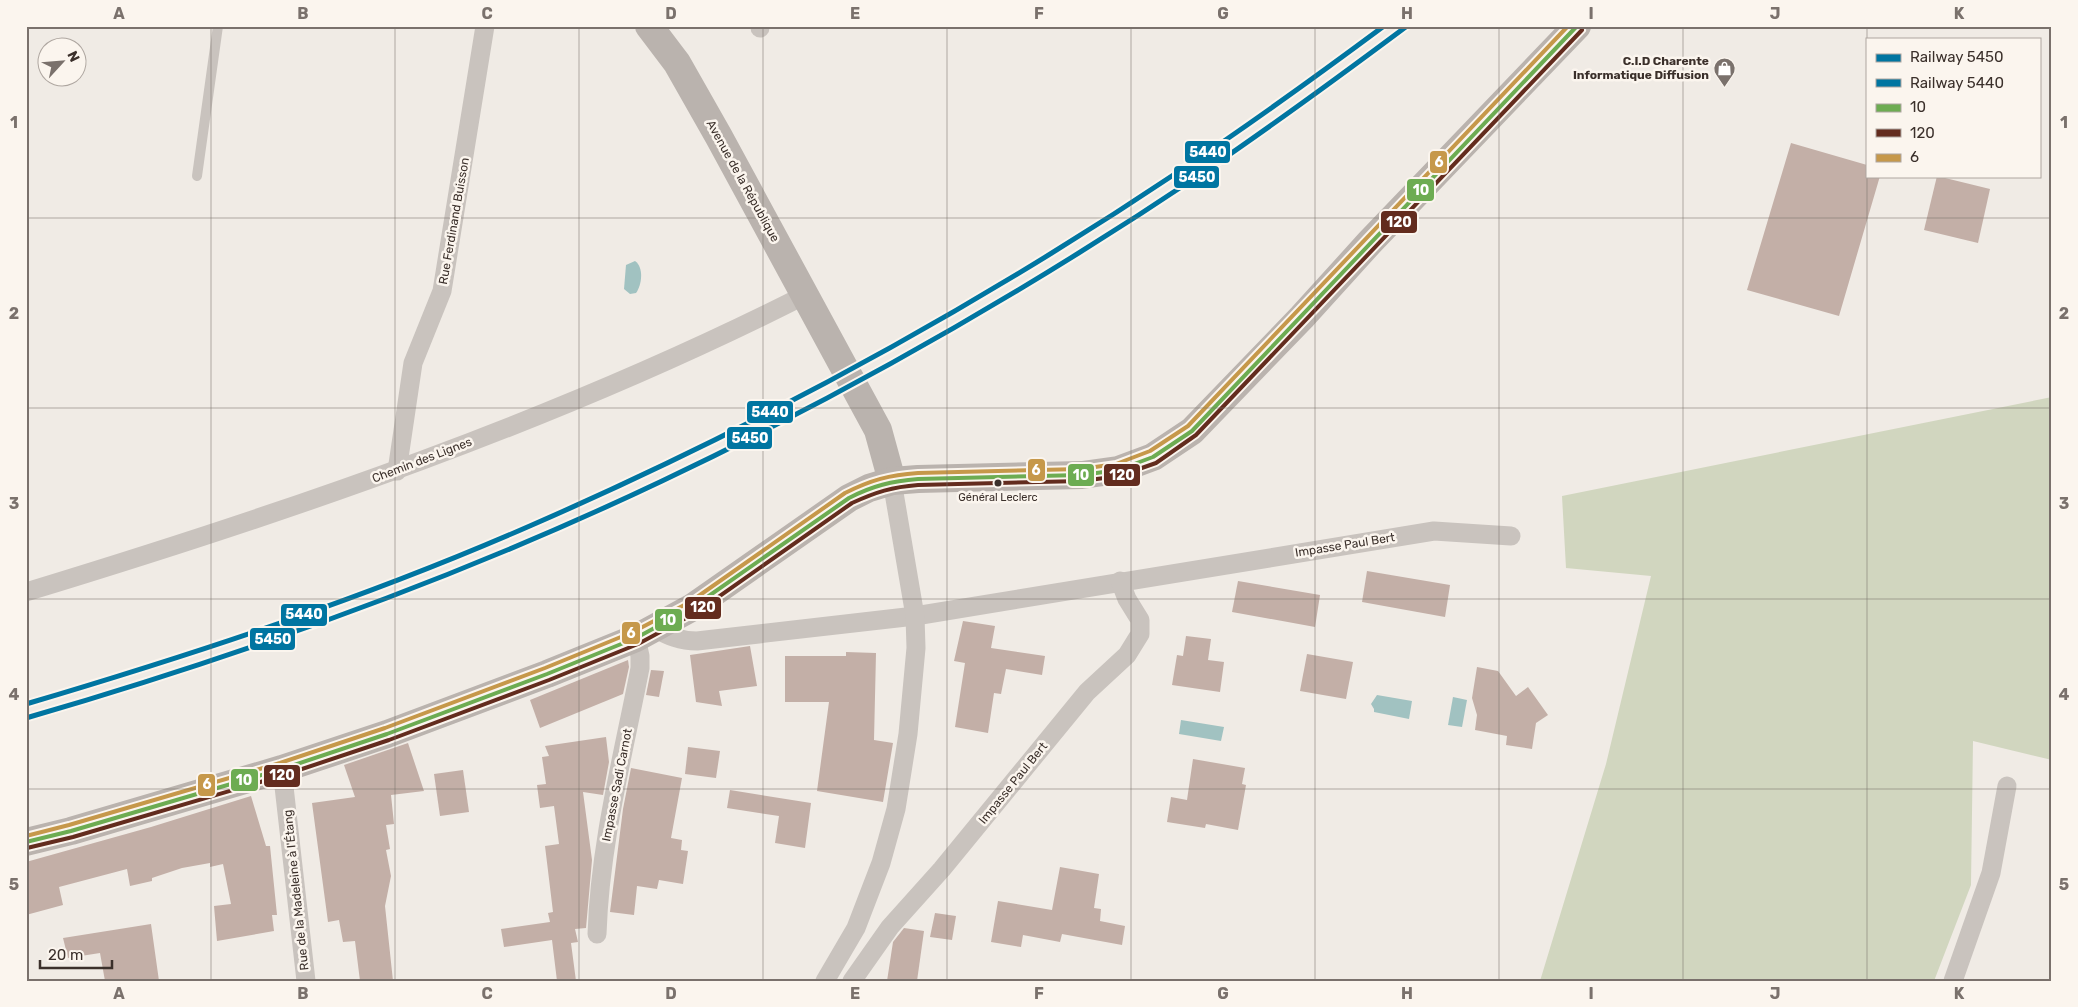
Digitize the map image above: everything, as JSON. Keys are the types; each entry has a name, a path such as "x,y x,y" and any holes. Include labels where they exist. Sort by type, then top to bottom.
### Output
{"street":[{"name":"Rue Ferdinand Buisson","path":"397,470 414,363 442,291 485,26"},
{"name":"Avenue de la République","path":"649,26 677,63 830,341 883,444 892,481"},
{"path":"26,842 71,831 282,768 387,734 547,674 645,633 694,607 849,498 868,488 892,481 918,479 1082,476 1118,470 1153,457 1192,431 1302,317 1376,235 1577,26"},
{"name":"Chemin des Lignes","path":"26,592 245,524 397,470 570,402 756,320 805,295"},
{"path":"825,981 856,928 880,863 896,809 908,734 916,648 915,609 892,481"},
{"name":"Impasse Paul Bert","path":"645,633 683,641 697,641 1120,581 1434,531 1511,536"},
{"name":"Impasse Paul Bert","path":"852,981 890,927 942,869 1087,692 1126,655 1136,641 1140,634 1140,620 1127,599 1120,581"},
{"name":"Impasse Sadi Carnot","path":"597,934 603,857 640,668 640,656 645,633"},
{"name":"Rue de la Madeleine à l'Étang","path":"282,768 306,981"},
{"path":"1954,981 1991,873 2007,786"}],"lane":[{"path":"197,176 218,26"}],"green space":[{"path":"2052,397 2052,760 1973,741 1971,885 1934,981 1540,981 1606,764 1651,576 1566,568 1562,496"}],"water":[{"path":"635,261 640,267 641,281 636,293 630,294 624,289 626,265"},
{"path":"1377,695 1412,701 1409,719 1374,712 1371,704"},
{"path":"1453,697 1467,700 1462,727 1448,725"},
{"path":"1181,720 1224,727 1221,741 1179,734"}],"building":[{"path":"1791,143 1866,165 1866,178 1879,178 1839,316 1747,290"},
{"path":"1937,178 1945,178 1990,189 1978,243 1924,230"},
{"path":"1367,571 1450,585 1445,617 1362,602"},
{"path":"1238,581 1320,595 1315,627 1232,612"},
{"path":"963,621 995,626 991,648 1045,656 1042,675 1006,669 1001,694 994,693 988,733 955,727 965,663 954,661"},
{"path":"1186,636 1211,639 1208,660 1224,662 1220,692 1172,685 1177,655 1183,656"},
{"path":"750,646 757,686 719,691 722,706 696,702 690,655"},
{"path":"846,652 876,653 874,740 893,743 883,802 817,791 829,702 785,702 785,656 846,656"},
{"path":"1307,654 1353,662 1346,699 1300,691"},
{"path":"628,660 629,667 623,694 540,728 530,700"},
{"path":"1477,667 1498,671 1516,696 1528,687 1548,715 1536,723 1532,749 1506,745 1507,736 1475,730 1477,715 1472,698"},
{"path":"651,670 664,671 659,697 646,695"},
{"path":"606,737 609,762 603,795 583,792 592,860 586,928 575,929 578,942 571,943 576,981 557,981 552,940 504,947 501,929 550,922 548,913 553,912 545,846 559,844 554,806 540,808 537,785 546,784 542,757 549,756 545,746"},
{"path":"408,743 424,791 391,795 394,824 386,825 390,849 386,850 391,876 385,906 393,981 360,981 355,941 343,942 339,920 328,922 312,803 355,797 344,765"},
{"path":"688,747 720,751 716,778 685,774"},
{"path":"1193,759 1245,768 1242,784 1246,785 1238,830 1206,824 1205,828 1167,822 1171,797 1187,800"},
{"path":"631,768 682,778 671,838 682,840 681,850 688,851 683,884 659,880 657,889 637,886 634,915 610,912 623,809"},
{"path":"463,770 469,812 440,816 434,774"},
{"path":"730,790 811,803 805,848 775,843 779,816 727,808"},
{"path":"251,796 266,846 270,846 277,915 272,915 274,931 217,941 214,906 231,904 223,864 210,867 210,863 182,868 152,878 152,881 130,886 127,869 59,887 63,905 26,915 26,862 151,827"},
{"path":"1060,867 1099,874 1094,908 1101,909 1100,921 1125,926 1122,945 1062,934 1060,942 1023,935 1021,947 991,942 998,901 1052,910"},
{"path":"935,913 956,916 952,940 930,937"},
{"path":"151,924 159,981 105,981 100,953 68,958 63,938"},
{"path":"904,928 924,931 917,981 887,981 893,942"}],"rail line":[{"name":"5440","path":"26,704 155,665 345,600 532,525 701,447 866,361 1027,268 1106,219 1209,151 1384,26"},
{"name":"5450","path":"26,718 107,694 269,641 428,582 585,516 732,447 939,337 1073,257 1204,172 1407,26"}],"transit line":[{"name":"6","path":"26,836 280,763 385,728 545,668 633,632 690,602 845,493 872,481 918,473 1081,469 1116,464 1150,451 1188,426 1568,26"},
{"name":"10","path":"26,842 71,831 282,769 387,734 547,674 636,638 693,607 849,498 874,487 918,479 1082,475 1118,470 1153,457 1192,431 1577,26"},
{"name":"120","path":"27,848 73,837 284,775 389,740 549,680 638,644 697,612 852,503 877,493 918,485 1082,481 1119,476 1156,463 1196,435 1582,30"}],"place":[{"name":"C.I.D Charente Informatique Diffusion","path":"1725,87"},
{"name":"Général Leclerc","path":"998,483"}]}
